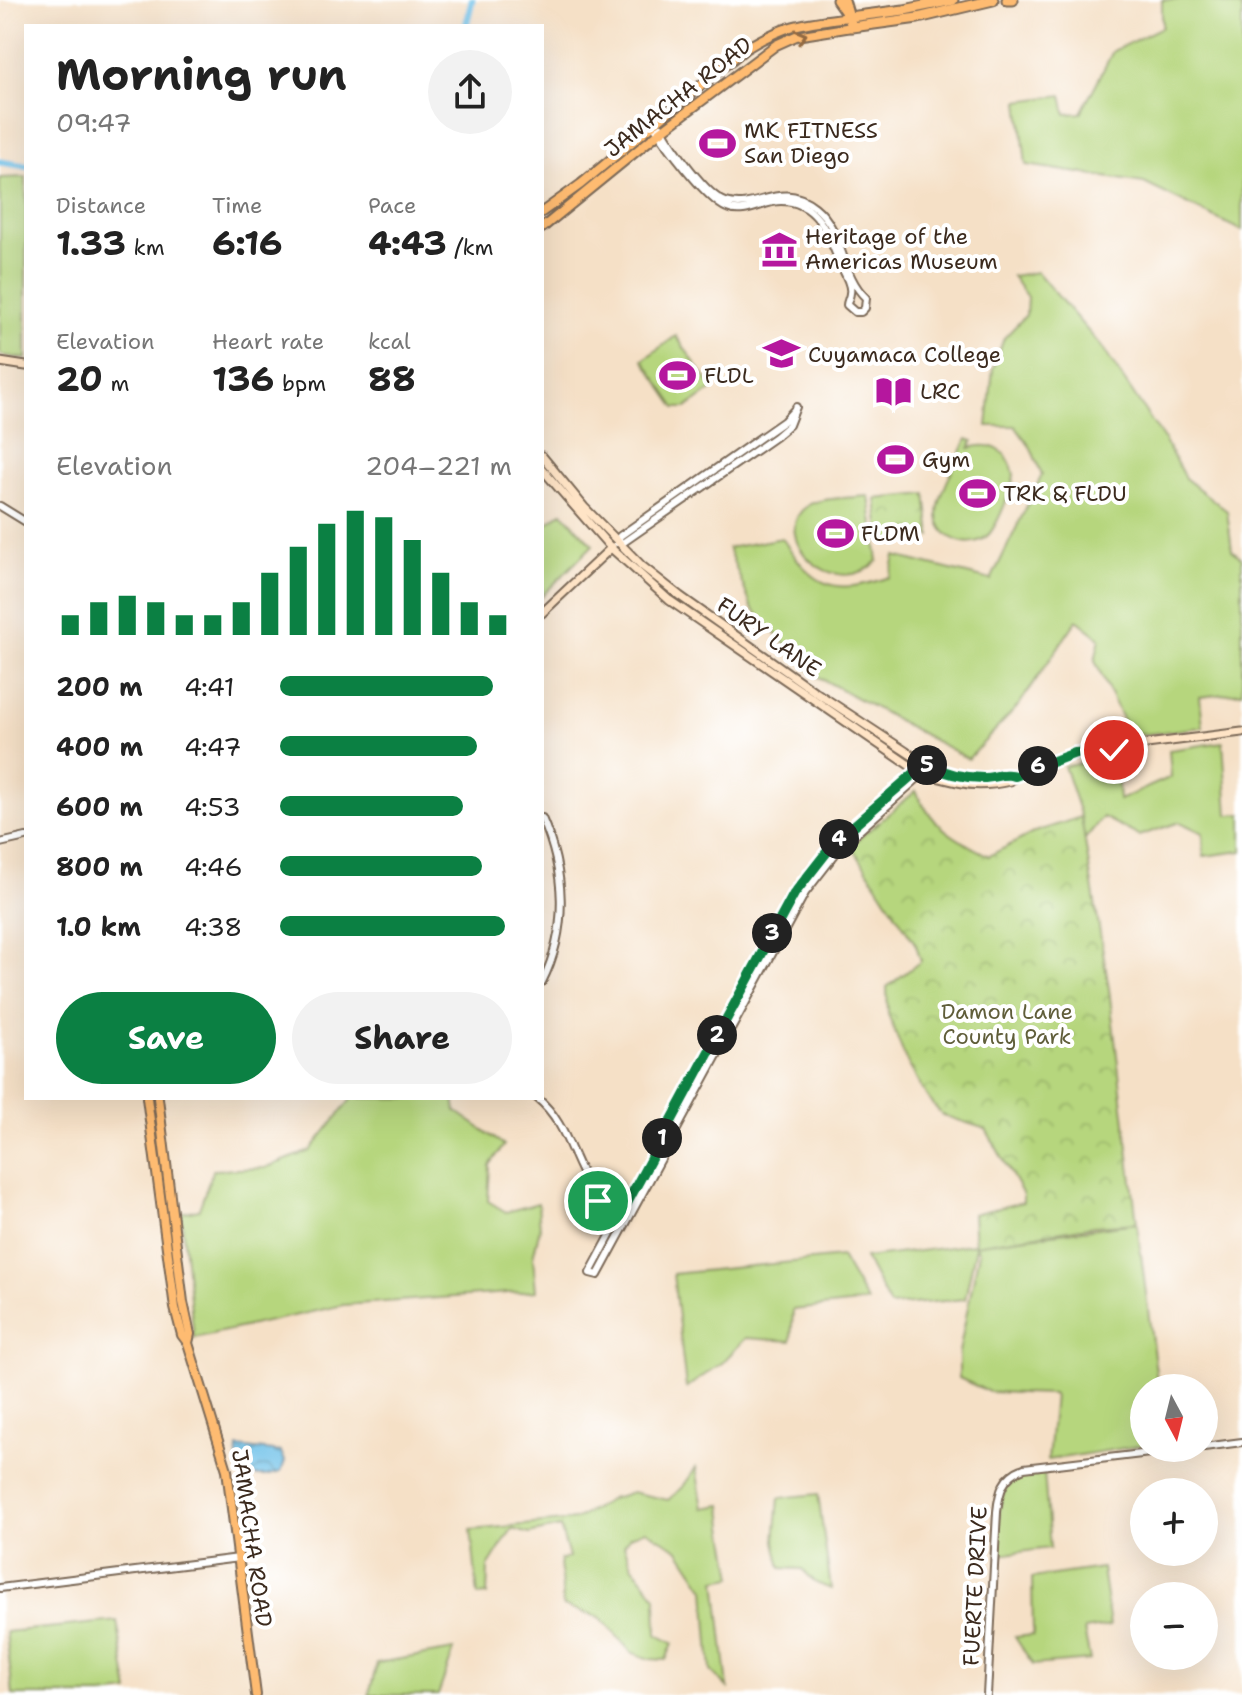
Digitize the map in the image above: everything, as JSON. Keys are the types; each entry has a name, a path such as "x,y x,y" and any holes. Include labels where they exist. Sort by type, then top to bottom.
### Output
{"highway":[{"path":"837,0 849,17"},
{"path":"844,0 852,27 918,18 993,0"},
{"path":"849,17 953,0"},
{"path":"1007,0 1013,0"}],"main road":[{"name":"JAMACHA ROAD","path":"544,210 745,49 773,32 796,24 849,17"},
{"name":"JAMACHA ROAD","path":"544,226 776,45 796,36 852,27"},
{"path":"0,362 24,366"},
{"name":"FURY LANE","path":"544,458 614,545 680,596 925,764 965,778 988,778 1009,773 1015,776"},
{"name":"FURY LANE","path":"544,471 669,600 919,772 956,784 987,786 1010,781 1015,776 1075,753 1242,732"},
{"path":"544,611 614,545"},
{"name":"JAMACHA ROAD","path":"147,1100 175,1308 227,1470 256,1695"},
{"name":"JAMACHA ROAD","path":"158,1100 190,1334 188,1343"},
{"path":"165,1231 173,1221"}],"street":[{"path":"655,123 722,207 746,210 780,201 792,202 809,209 819,218 848,276 866,298 867,304 861,312 855,312 847,305 850,293 848,276"},
{"path":"796,407 792,420 784,430 625,541 614,545 620,536 784,421 796,407"},
{"path":"745,455 753,443"},
{"path":"0,506 24,521"},
{"path":"624,1218 590,1273 598,1275 624,1218 794,894 834,843 925,764"},
{"path":"544,824 557,860 561,903 556,943 544,976"},
{"path":"0,843 24,837"},
{"path":"540,1100 562,1127 591,1192 602,1204 624,1218"},
{"path":"1218,1445 1242,1442"},
{"name":"FUERTE DRIVE","path":"987,1695 997,1512 1000,1491 1006,1479 1024,1468 1130,1455"},
{"path":"0,1588 239,1558"}],"green space":[{"path":"1162,0 1207,0 1242,7 1242,231 1144,183 1026,165 1019,101 1062,95 1066,114 1081,113 1113,51 1162,27"},
{"path":"24,177 24,359 0,355 0,178"},
{"path":"1037,272 1101,346 1163,438 1185,478 1227,511 1232,550 1242,558 1242,692 1200,697 1203,727 1139,735 1123,721 1095,661 1100,638 1077,620 1018,706 968,759 813,674 752,608 728,548 782,538 815,577 839,586 870,583 890,577 895,556 991,580 1042,475 1031,448 1015,426 987,426 993,369 1004,338 1026,315 1027,297 1012,276"},
{"name":"FLDL","path":"676,336 713,389 686,408 676,408 643,360"},
{"name":"TRK & FLDU","path":"967,439 973,441 970,448 986,446 999,450 1009,460 1014,475 1005,505 990,533 983,539 967,543 945,532 938,516 945,488"},
{"path":"926,494 931,536 881,542 876,499"},
{"name":"FLDM","path":"869,496 878,561 860,572 842,575 825,570 810,560 800,547 795,533 797,518 807,506 828,499"},
{"path":"562,512 593,545 544,594 544,523 546,525"},
{"path":"1223,742 1228,815 1242,814 1242,851 1204,856 1203,833 1180,822 1139,836 1103,817 1084,840 1081,817 1064,766 1110,760 1117,773 1119,800 1171,777 1169,750"},
{"name":"Damon Lane County Park","path":"916,791 937,822 966,844 989,856 1035,832 1081,817 1109,989 1137,1223 1094,1226 975,1245 973,1214 1023,1202 1023,1195 986,1129 942,1115 927,1097 906,1060 888,1014 887,987 921,961 916,945 851,845"},
{"path":"350,1100 454,1100 456,1111 504,1145 490,1165 488,1201 506,1212 538,1203 540,1228 533,1257 536,1291 343,1305 194,1338 181,1213 199,1209 213,1170 265,1168 310,1151"},
{"path":"1137,1223 1156,1374 1130,1374 1130,1447 1048,1460 1054,1394 989,1392 959,1378 959,1352 979,1252 976,1246 965,1299 890,1306 865,1258"},
{"path":"841,1257 867,1302 793,1310 791,1341 746,1338 722,1363 686,1388 673,1274"},
{"path":"696,1468 703,1508 722,1505 733,1577 716,1580 728,1688 711,1671 705,1589 679,1550 646,1530 630,1536 624,1545 632,1565 656,1597 657,1635 673,1643 666,1660 649,1659 631,1652 601,1618 563,1606 560,1560 569,1557 560,1527 529,1534 512,1529 488,1567 487,1595 478,1596 471,1530 575,1520 611,1499 632,1492 668,1500 682,1488"},
{"path":"1044,1472 1050,1548 998,1555 999,1512 1006,1490 1025,1474"},
{"path":"818,1494 831,1589 816,1583 802,1569 781,1568 775,1541 779,1498"},
{"path":"1102,1568 1110,1626 1084,1630 1090,1660 1033,1665 1015,1637 1033,1635 1032,1578"},
{"path":"117,1621 129,1692 13,1695 6,1632"},
{"path":"454,1650 438,1695 369,1695 377,1663"}],"water":[{"path":"238,1447 281,1452 285,1461 281,1472 266,1476 241,1476 237,1463"}],"waterway":[{"path":"466,24 472,0"},
{"path":"0,162 24,166"}],"place":[{"name":"MK FITNESS San Diego","path":"718,143"},
{"name":"Heritage of the Americas Museum","path":"779,249"},
{"name":"Cuyamaca College","path":"782,354"},
{"name":"FLDL","path":"678,375"},
{"name":"LRC","path":"894,391"},
{"name":"Gym","path":"896,459"},
{"name":"TRK & FLDU","path":"977,493"},
{"name":"FLDM","path":"835,533"}],"route":[{"path":"598,1201 620,1216 794,894 834,843 878,803 925,764 955,776 988,778 1009,773 1015,776 1075,753 1114,750"}]}
